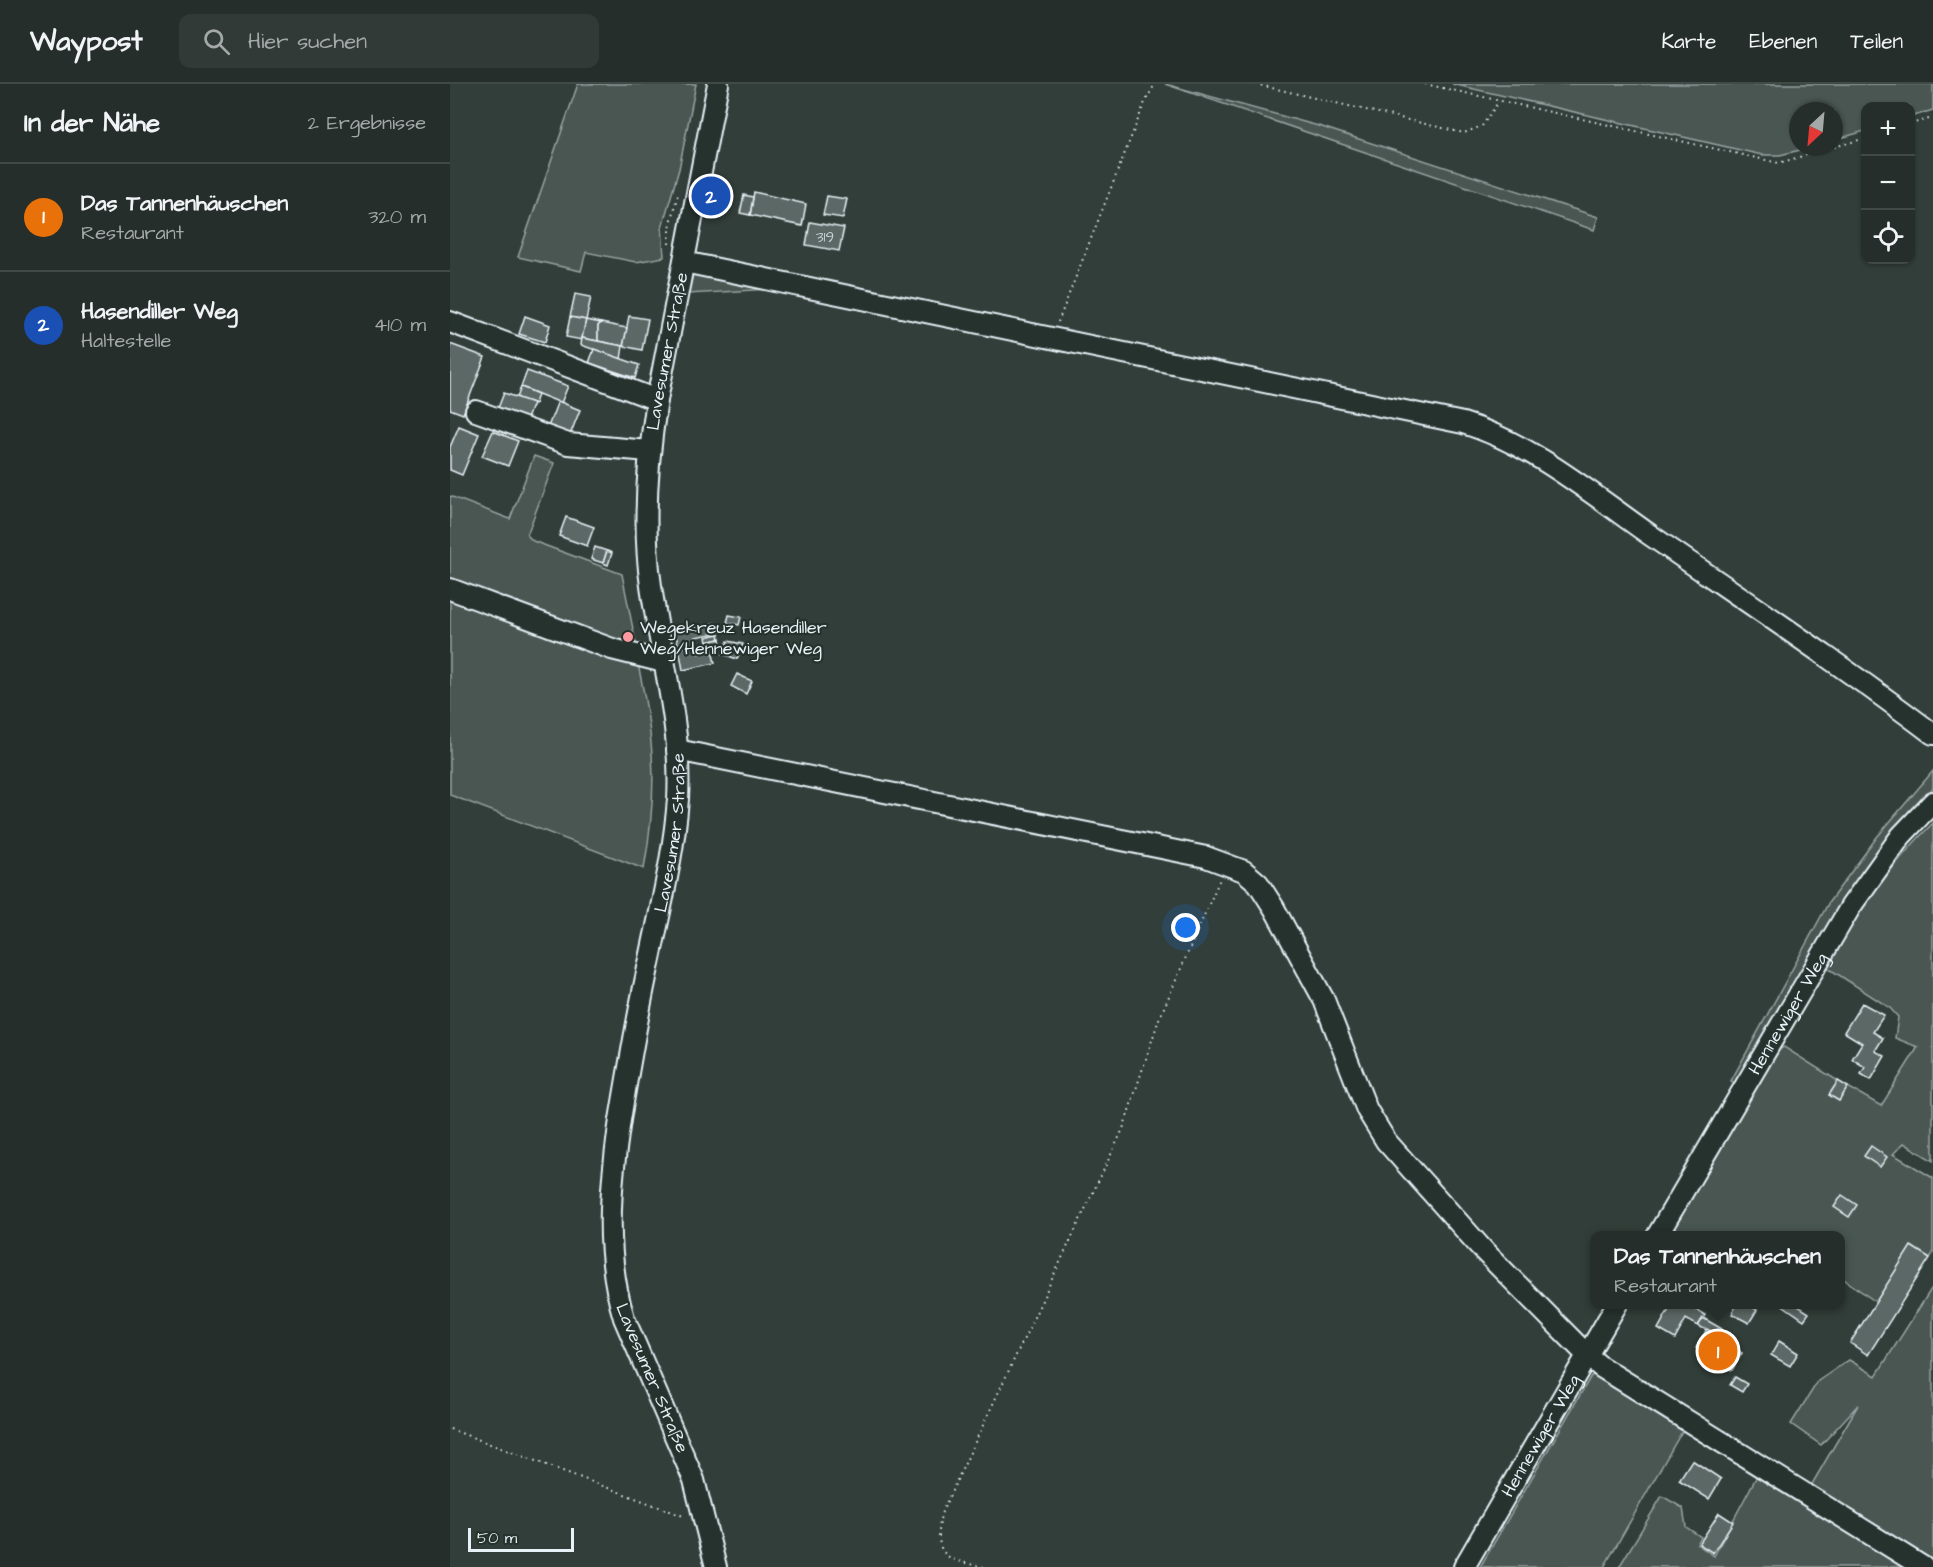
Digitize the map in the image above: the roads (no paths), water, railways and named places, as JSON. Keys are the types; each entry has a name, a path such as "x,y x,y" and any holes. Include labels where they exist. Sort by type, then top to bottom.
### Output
{"street":[{"name":"Lavesumer Straße","path":"716,1567 706,1517 686,1456 624,1318 617,1294 610,1226 612,1184 627,1080 675,831 677,750 650,584 647,544 646,505 649,452 718,84"},
{"path":"684,262 1489,431 1540,460 1591,494 1873,689 1933,734"},
{"path":"450,322 657,400"},
{"path":"476,411 568,444 649,452"},
{"path":"450,588 612,649 664,662"},
{"path":"677,750 1228,863 1244,871 1258,883 1298,950 1324,1000 1374,1124 1405,1163 1477,1242 1587,1355 1601,1367 1923,1567"},
{"name":"Hennewiger Weg","path":"1661,1231 1851,906 1901,836 1933,802"},
{"name":"Hennewiger Weg","path":"1464,1567 1615,1309"}],"place":[{"name":"Hasendiller Weg","path":"711,196"},
{"name":"Wegekreuz Hasendiller Weg/Hennewiger Weg","path":"628,637"},
{"name":"Das Tannenhäuschen","path":"1718,1351"}]}
